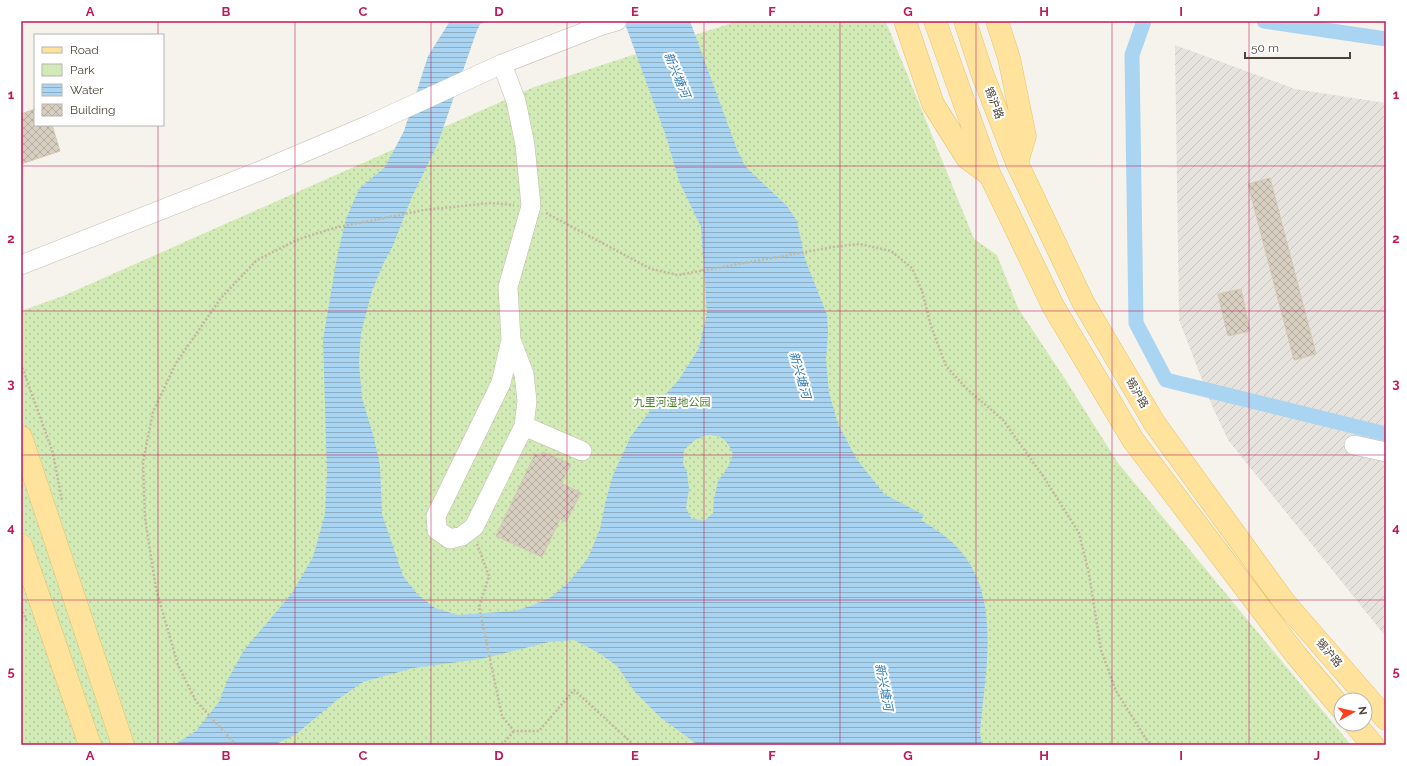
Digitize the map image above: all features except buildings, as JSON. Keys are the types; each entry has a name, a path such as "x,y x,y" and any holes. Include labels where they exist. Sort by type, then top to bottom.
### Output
{"main road":[{"path":"905,21 933,104 967,158 990,175"},
{"path":"935,21 990,175 1053,306 1133,440 1296,655 1333,699"},
{"name":"锡沪路","path":"965,21 982,73 1017,163 1083,302 1154,424 1285,603 1386,719"},
{"path":"997,21 1009,58 1025,136 1017,163"},
{"path":"21,437 122,742"},
{"path":"21,545 90,745"},
{"path":"1362,732 1373,745"}],"street":[{"path":"21,265 253,174 371,124 502,64 608,23"},
{"path":"502,64 516,101 525,145 531,206 508,287 510,340 500,383 436,516 438,530 450,539 462,536 474,527 524,426 527,401 524,374 510,340"},
{"path":"524,426 582,451"},
{"path":"1354,445 1386,452"}],"path":[{"path":"236,745 196,701 178,665 155,582 145,518 143,462 153,412 176,363 221,298 257,260 299,239 334,228 424,210 491,202 531,206 652,269 678,275 833,247 860,244 892,250 912,268 922,291 930,326 946,366 967,389 1003,420 1043,476 1079,532 1089,574 1101,650 1116,691 1146,739 1152,745"},
{"path":"21,364 53,453 63,504"},
{"path":"474,527 478,548 489,576 478,607 502,716 514,732"},
{"path":"502,745 514,732 539,731 574,690 634,745"}],"shaded area":[{"path":"1175,45 1295,89 1386,103 1386,637 1228,440 1213,408 1179,320"}],"green space":[{"name":"九里河湿地公园","path":"738,21 885,21 974,239 997,255 1018,308 1118,463 1333,723 1333,732 1340,732 1351,745 21,745 21,311 63,296 534,87"}],"water":[{"name":"新兴塘河","path":"450,21 488,21 480,24 476,33 438,143 411,199 392,248 384,262 372,291 361,333 359,363 362,398 374,438 380,466 382,514 403,576 418,595 435,608 458,615 513,611 531,606 550,598 569,582 588,558 600,529 613,475 631,436 650,411 678,381 699,348 707,313 701,227 679,181 666,136 624,21 690,21 736,147 745,166 787,206 797,221 805,259 827,315 828,333 826,359 829,393 838,424 856,458 884,494 924,515 921,520 953,543 969,563 979,584 985,608 988,633 980,732 982,745 698,745 660,717 635,692 617,666 599,653 574,640 549,642 481,659 413,668 363,682 337,700 295,735 274,745 172,745 196,731 219,702 228,679 244,650 292,593 313,557 325,514 327,472 323,340 337,257 346,219 359,189 385,167 404,131 428,56","holes":["706,435 712,435 724,439 729,445 733,454 727,469 718,481 713,513 704,521 691,518 686,508 689,489 687,472 683,464 684,450 695,440"]}],"waterway":[{"path":"1144,21 1132,55 1136,323 1166,380 1386,434"},
{"path":"1264,21 1386,39"}]}
